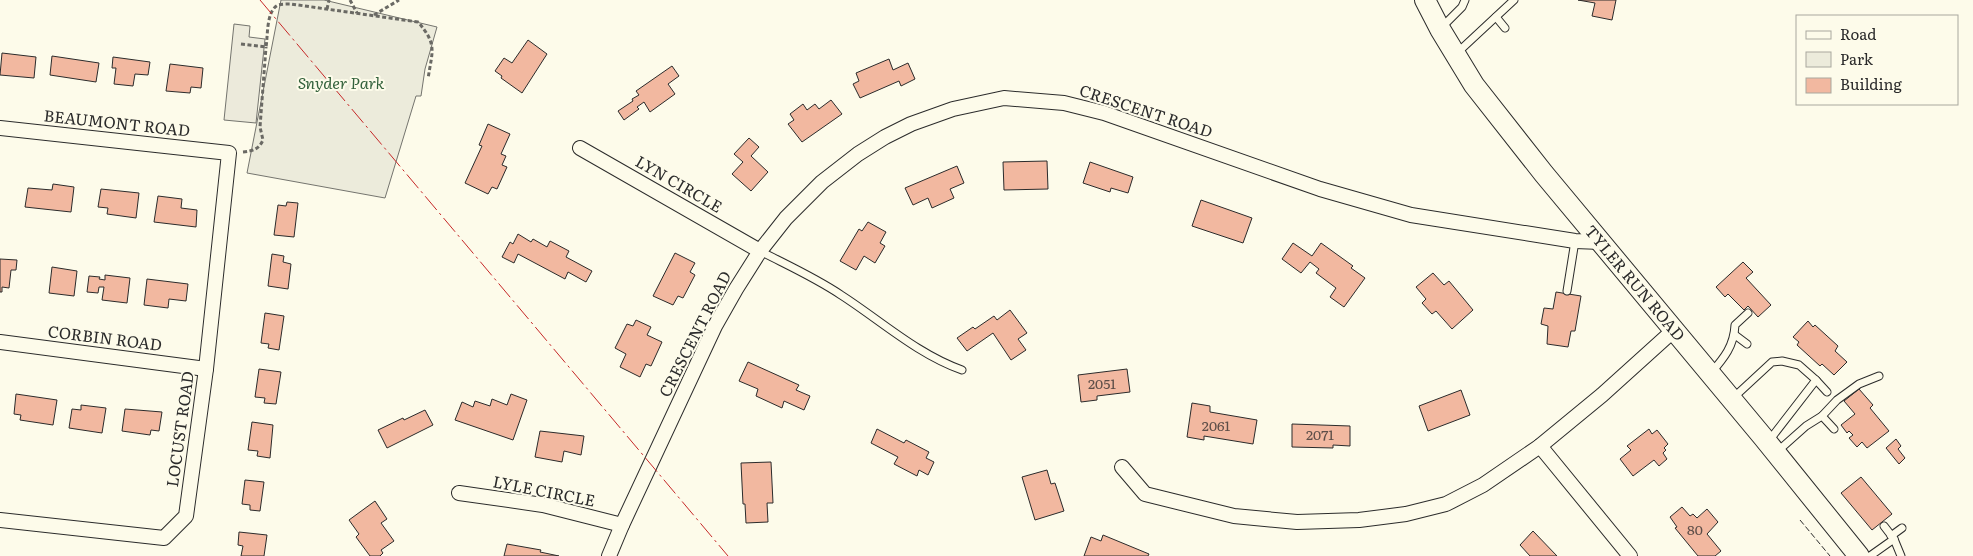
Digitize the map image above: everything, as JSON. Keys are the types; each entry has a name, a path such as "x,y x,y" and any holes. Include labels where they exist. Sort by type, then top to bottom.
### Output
{"street":[{"name":"TYLER RUN ROAD","path":"1425,0 1455,55 1480,93 1544,174 1772,448 1859,556"},
{"name":"CRESCENT ROAD","path":"609,556 716,326 760,251 786,218 822,182 858,154 885,137 936,114 1004,98 1064,103 1104,113 1320,189 1411,215 1575,241 1602,242"},
{"name":"BEAUMONT ROAD","path":"0,128 229,153"},
{"name":"LYN CIRCLE","path":"580,148 760,251"},
{"name":"LOCUST ROAD","path":"0,520 164,538 186,516 206,369 229,153"},
{"path":"1122,467 1145,494 1234,516 1296,522 1359,520 1406,514 1446,504 1483,485 1540,446 1602,395 1674,330"},
{"name":"CORBIN ROAD","path":"0,342 206,369"},
{"path":"1540,446 1630,556"},
{"name":"LYLE CIRCLE","path":"459,493 543,505 622,525"}],"lane":[{"path":"1440,29 1462,7 1465,0"},
{"path":"1455,55 1514,0"},
{"path":"1496,17 1505,28"},
{"path":"1567,291 1575,241"},
{"path":"760,251 840,294 947,365 962,370"},
{"path":"1710,374 1728,353 1735,335 1735,325 1748,313"},
{"path":"1735,335 1747,344"},
{"path":"1732,400 1772,362 1782,361 1799,365 1827,392"},
{"path":"1772,448 1822,416 1837,400 1859,384 1879,376"},
{"path":"1772,448 1816,380"},
{"path":"1822,416 1834,429"},
{"path":"1884,526 1893,537 1902,556"},
{"path":"1870,556 1902,528"}],"path":[{"path":"327,9 329,0"},
{"path":"350,0 358,13"},
{"path":"373,15 399,0"},
{"path":"229,153 250,152 260,147 263,140 260,127 266,47 270,16 273,9 279,5 290,4 418,22 430,36 433,47 428,79"},
{"path":"241,44 266,47"}],"green space":[{"name":"Snyder Park","path":"281,0 324,0 437,27 425,69 421,96 416,96 385,198 247,173"}],"shaded area":[{"path":"234,24 250,26 249,37 265,39 256,123 224,120"}],"building":[{"path":"1578,0 1616,0 1612,20 1592,16 1595,3"},
{"path":"528,40 547,54 522,93 501,78 502,76 495,71 504,58 512,63"},
{"path":"2,53 36,57 34,78 0,75"},
{"path":"52,56 99,63 96,82 50,75"},
{"path":"113,57 150,62 148,75 135,74 133,86 114,84 116,68 112,68"},
{"path":"889,59 893,70 908,63 915,79 901,86 899,81 860,98 853,84 859,81 856,73"},
{"path":"170,64 203,68 201,88 191,87 190,93 166,91"},
{"path":"672,66 679,76 668,84 675,94 650,112 644,102 637,107 639,109 624,120 618,111 639,95 636,91"},
{"path":"831,100 842,114 802,142 788,124 794,120 790,114 803,104 807,110 815,104 819,109"},
{"path":"488,124 510,134 501,154 506,156 502,165 507,167 497,189 492,187 488,194 465,183 482,146 479,145"},
{"path":"749,138 759,147 751,156 768,172 751,191 732,174 743,162 734,154"},
{"path":"1047,161 1048,189 1004,190 1003,162"},
{"path":"1090,162 1133,177 1128,193 1111,188 1110,192 1083,183"},
{"path":"957,166 964,183 950,189 954,198 932,208 928,198 913,205 905,188"},
{"path":"53,184 74,187 71,212 25,207 28,188 52,190"},
{"path":"101,189 139,193 136,218 107,214 108,208 98,207"},
{"path":"158,196 182,199 181,208 197,210 196,227 154,222"},
{"path":"1201,200 1252,218 1243,243 1192,226"},
{"path":"287,202 298,203 294,237 274,235 278,205 286,206"},
{"path":"868,222 886,232 880,243 885,246 875,263 864,256 856,270 840,261 859,229 862,231"},
{"path":"518,234 531,242 533,239 547,247 550,241 569,251 566,257 592,271 586,282 568,272 565,279 518,254 514,263 502,257 510,242 513,244"},
{"path":"1293,243 1312,256 1321,243 1353,266 1351,268 1365,278 1344,307 1330,297 1336,288 1316,273 1319,269 1310,262 1301,273 1282,259"},
{"path":"675,253 695,263 690,272 695,275 683,298 678,296 673,305 653,296"},
{"path":"272,254 284,256 283,262 291,264 288,289 268,286"},
{"path":"0,259 17,260 16,270 11,270 9,288 2,287 2,292 0,292"},
{"path":"1743,262 1753,272 1746,278 1771,305 1758,317 1748,306 1744,310 1728,294 1725,297 1716,287"},
{"path":"52,267 77,271 74,296 49,293"},
{"path":"1433,273 1444,285 1449,281 1473,310 1452,329 1436,311 1432,314 1422,303 1426,299 1416,287"},
{"path":"105,275 130,278 127,303 102,300 104,287 99,287 98,293 87,292 89,276 100,277 99,279 105,280"},
{"path":"147,279 188,284 186,301 169,299 168,308 144,305"},
{"path":"1556,292 1581,296 1575,331 1571,331 1568,347 1547,344 1548,326 1541,324 1544,308 1553,309"},
{"path":"1010,310 1027,333 1018,339 1026,350 1011,360 993,333 967,351 957,338 994,316 997,320"},
{"path":"265,313 284,316 279,350 268,348 269,344 261,343"},
{"path":"636,320 651,327 647,335 662,342 651,366 646,364 640,377 620,367 626,354 615,348 627,324 633,326"},
{"path":"1808,321 1838,346 1835,351 1847,362 1834,375 1822,364 1820,366 1797,345 1799,342 1793,337"},
{"path":"748,362 799,385 796,390 810,396 804,410 784,401 782,408 756,396 758,389 739,381"},
{"path":"259,369 281,372 276,404 264,403 265,398 255,397"},
{"path":"1127,369 1130,392 1097,396 1097,400 1081,402 1078,375"},
{"path":"1859,389 1873,405 1870,408 1889,431 1867,448 1862,442 1857,447 1849,438 1853,435 1849,431 1847,433 1841,425 1855,414 1844,401"},
{"path":"1461,390 1470,415 1428,431 1419,406"},
{"path":"16,394 57,400 53,425 20,420 21,415 14,414"},
{"path":"511,394 527,400 513,440 455,420 462,402 473,407 475,401 490,406 492,399 507,405"},
{"path":"1192,403 1210,406 1210,412 1257,420 1253,444 1204,436 1204,440 1187,437"},
{"path":"81,405 106,408 102,433 69,428 72,409 81,410"},
{"path":"125,409 162,412 159,431 151,430 150,435 122,431"},
{"path":"425,410 433,425 387,448 378,430"},
{"path":"252,422 273,425 270,458 257,456 258,451 248,450"},
{"path":"1292,424 1350,426 1350,446 1333,445 1333,448 1292,447"},
{"path":"877,429 904,443 906,440 929,452 926,458 934,462 928,475 919,470 917,476 894,464 898,457 871,443"},
{"path":"1649,429 1652,434 1657,430 1668,444 1664,448 1666,450 1663,453 1667,459 1659,466 1654,460 1633,476 1620,459 1631,450 1627,446"},
{"path":"540,431 584,436 581,455 564,451 562,462 535,457"},
{"path":"1896,439 1901,446 1898,449 1905,458 1899,464 1886,448"},
{"path":"771,462 773,503 767,503 768,522 746,523 741,463"},
{"path":"1047,470 1051,484 1055,483 1064,511 1035,520 1022,477"},
{"path":"1861,477 1892,514 1872,530 1841,493"},
{"path":"245,480 264,482 260,511 250,510 250,505 242,504"},
{"path":"375,501 387,519 381,523 394,541 381,550 383,553 380,556 370,556 356,537 359,534 349,520"},
{"path":"1682,507 1690,516 1693,514 1697,518 1707,509 1718,522 1707,534 1721,551 1715,556 1698,556 1675,528 1677,527 1670,517"},
{"path":"1533,531 1557,556 1530,556 1520,545"},
{"path":"239,532 267,535 264,556 241,556 243,546 238,545"},
{"path":"1103,535 1149,554 1148,556 1084,556 1091,537 1101,541"},
{"path":"507,544 541,550 540,552 559,556 504,556"}],"fence":[{"path":"1800,520 1830,556"}],"power":[{"path":"260,0 728,556"}]}
